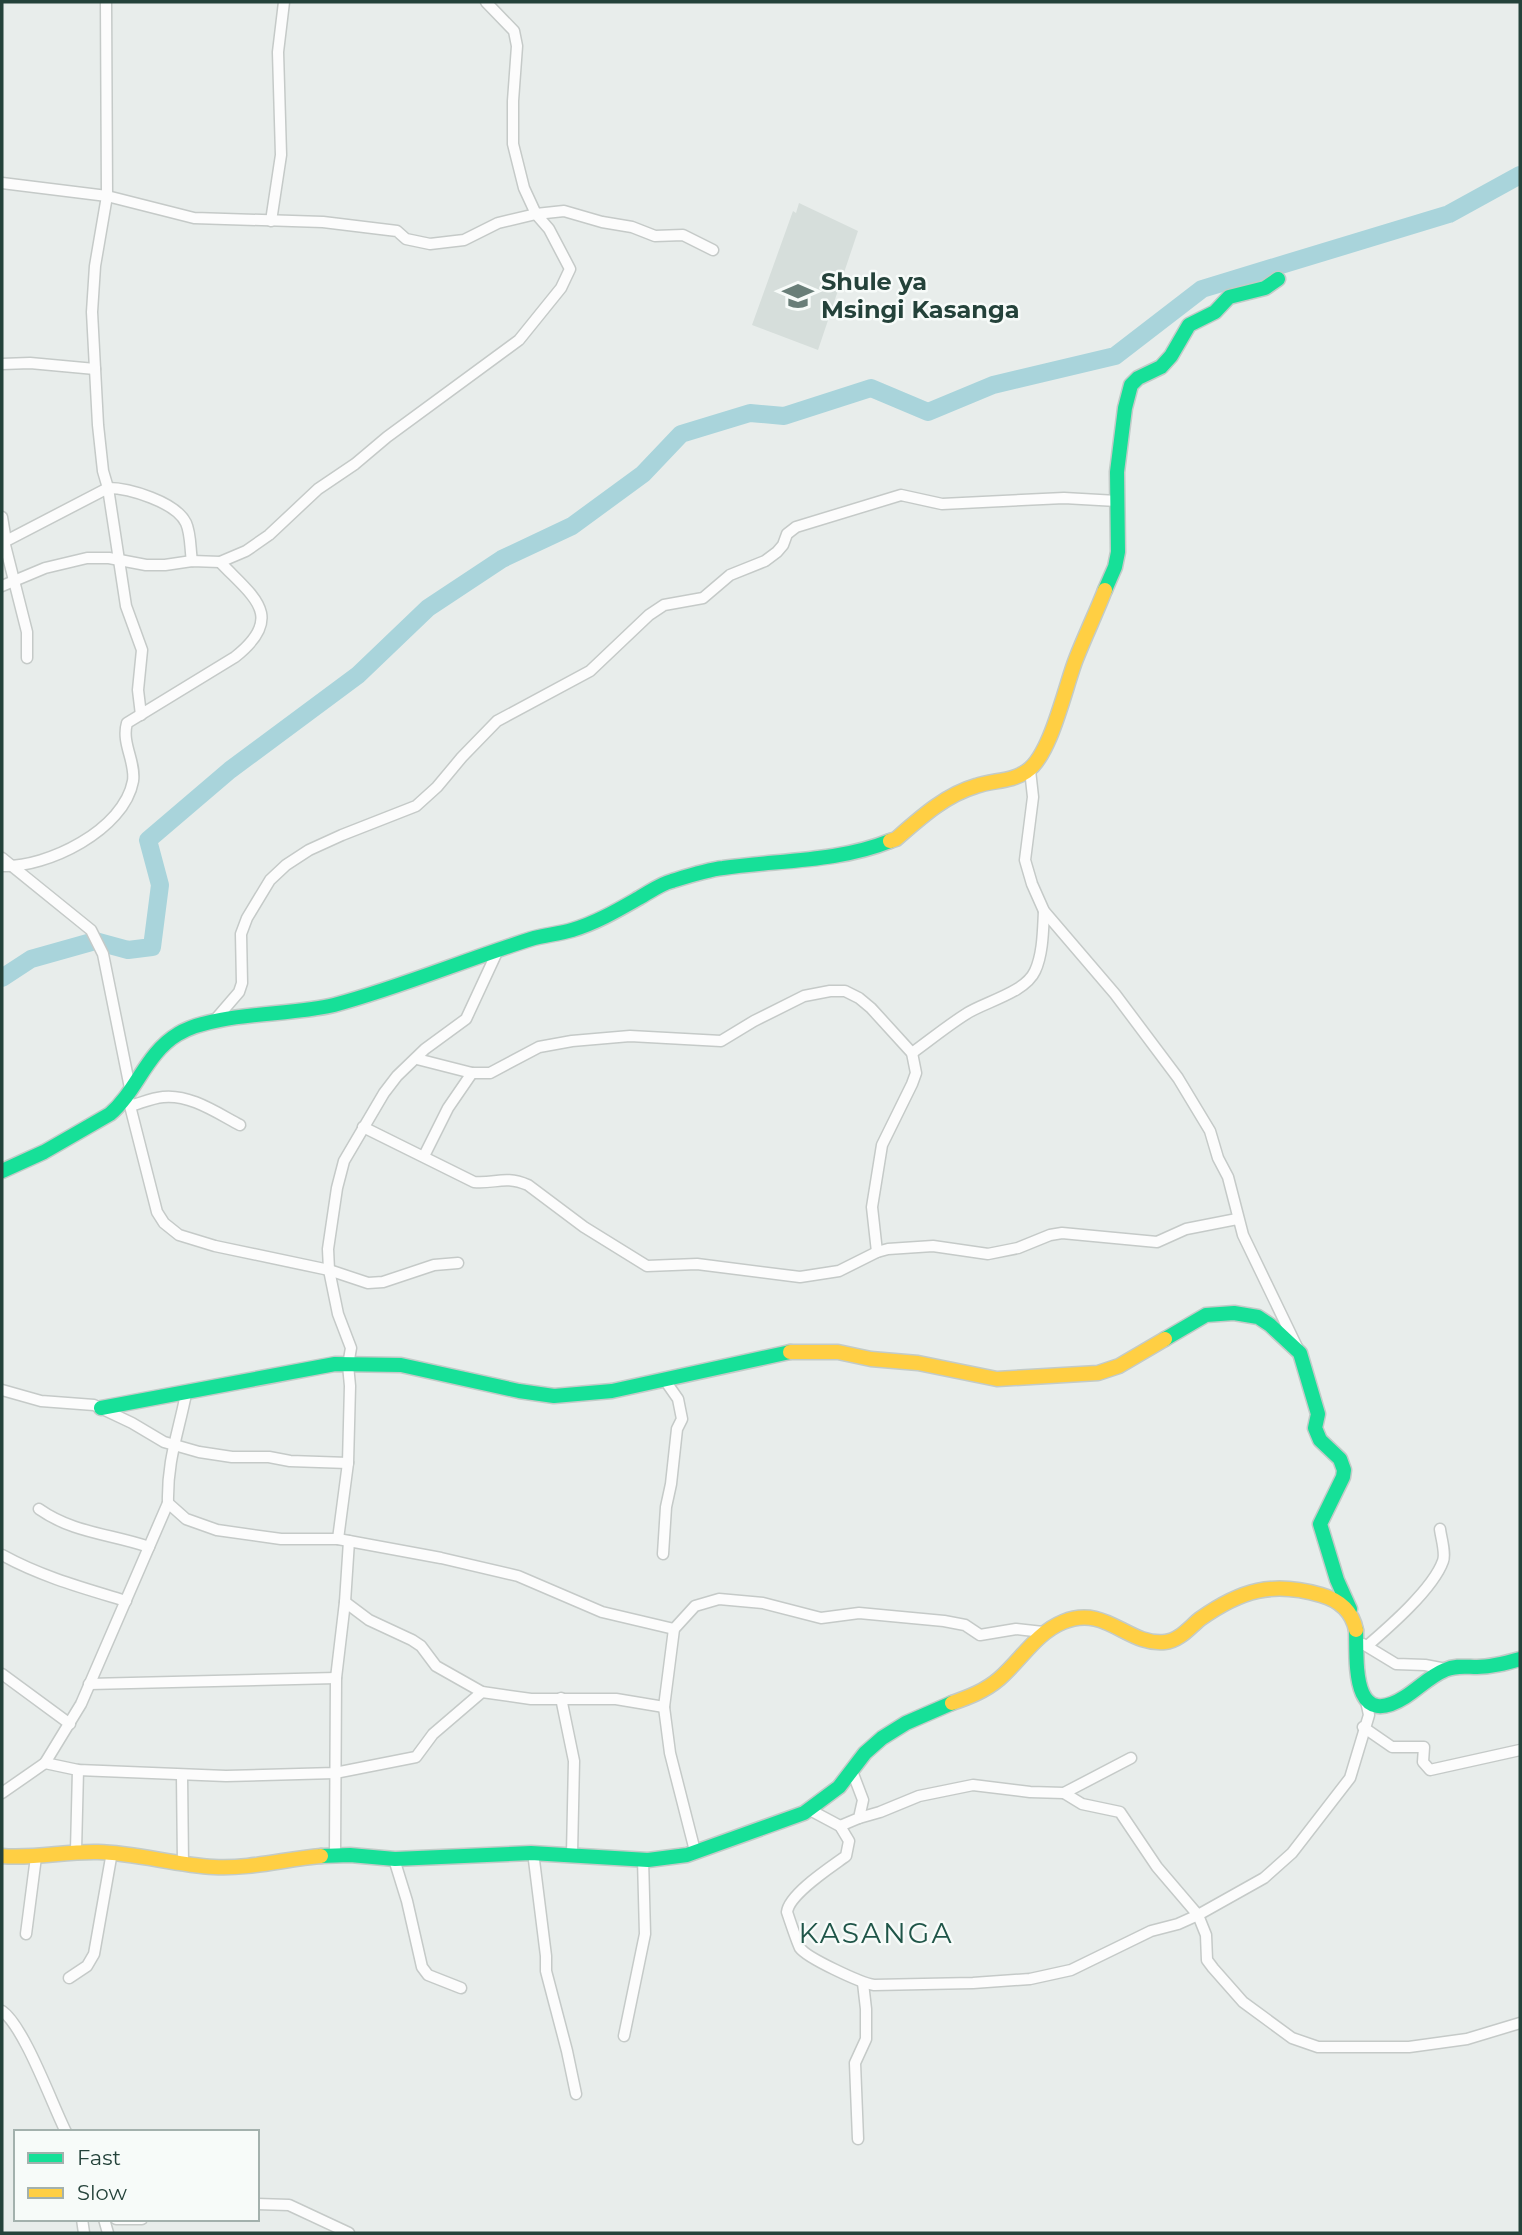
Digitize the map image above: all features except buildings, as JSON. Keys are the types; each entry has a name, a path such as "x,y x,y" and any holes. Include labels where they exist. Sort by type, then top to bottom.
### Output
{"street":[{"path":"106,2 107,196 95,266 92,312 103,471 126,606 142,650 138,690 141,715"},
{"path":"271,220 281,155 278,52 284,2"},
{"path":"2,586 45,568 87,558 146,565 192,561 220,562 246,551 269,535 318,489 519,340 561,288 570,269 549,229 536,214 524,188 513,144 517,46 514,31 486,2"},
{"path":"2,183 107,196 194,218 323,222 397,231 406,239 430,244 464,240 490,225 536,214 564,211 632,227 654,236 683,235 713,250"},
{"path":"2,1171 44,1152 110,1114 129,1096 144,1067 169,1041 189,1028 214,1021 298,1012 406,983 531,939 572,930 668,882 720,868 863,852 896,838 929,810 974,786 1017,777 1030,771 1055,723 1076,661 1115,567 1118,552 1117,472 1125,408 1131,385 1138,378 1161,367 1189,325 1215,312 1229,296 1265,288 1278,279"},
{"path":"2,364 30,363 95,369"},
{"path":"4,542 108,488 144,495 172,508 187,525 192,561"},
{"path":"214,1021 239,992 243,983 241,934 247,918 270,880 286,865 309,850 342,835 416,806 437,788 497,721 590,671 649,615 664,605 703,598 730,575 765,561 777,552 787,534 796,527 901,495 943,504 1065,498 1117,501"},
{"path":"2,517 4,542 27,632 27,658"},
{"path":"2,866 14,867 45,859 99,832 123,806 134,780 125,729 131,719 235,657 249,646 257,635 261,617 259,605 248,588 220,562"},
{"path":"810,1810 840,1826 849,1841 846,1856 795,1896 788,1906 799,1947 863,1983 874,1985 973,1983 1048,1976 1071,1970 1151,1931 1198,1915 1264,1878 1292,1853 1350,1778 1368,1715 1356,1669 1362,1644 1354,1616 1337,1580 1321,1524 1344,1470 1340,1459 1320,1440 1315,1428 1318,1414 1300,1353 1237,1219 1228,1177 1218,1158 1210,1131 1178,1078 1115,994 1044,911 1025,860 1033,797 1030,771"},
{"path":"2,858 91,930 103,954 129,1096 157,1212 164,1223 179,1235 215,1246 329,1270 376,1284 429,1266 458,1263"},
{"path":"912,1053 968,1013 1001,998 1028,980 1035,971 1042,939 1044,911"},
{"path":"334,1854 336,1678 345,1602 343,1540 348,1463 348,1365 351,1348 338,1314 329,1270 328,1249 334,1199 344,1161 363,1127 397,1076 425,1049 466,1019 498,950"},
{"path":"417,1059 472,1073 497,1070 539,1047 572,1041 630,1036 721,1041 804,996 845,991 859,998 912,1053 916,1073 882,1145 872,1207 877,1252"},
{"path":"424,1156 447,1108 472,1073"},
{"path":"129,1096 180,1098 196,1102 240,1125"},
{"path":"363,1127 474,1182 499,1179 528,1185 584,1227 647,1265 698,1264 800,1277 839,1272 877,1252 906,1246 933,1246 988,1254 1028,1245 1050,1235 1062,1233 1157,1242 1186,1229 1237,1219"},
{"path":"101,1408 335,1364 401,1365 554,1396 612,1391 785,1352 838,1352 871,1359 918,1363 997,1379 1098,1373 1119,1366 1197,1319 1217,1313 1258,1317 1300,1353"},
{"path":"663,1378 678,1399 681,1419 677,1429 666,1507 663,1554"},
{"path":"2,1390 41,1401 84,1403 101,1408 159,1440 199,1452 232,1457 348,1463"},
{"path":"2,1793 45,1763 70,1724 89,1684 168,1503 167,1479 186,1394"},
{"path":"168,1503 186,1519 228,1533 281,1539 343,1540 441,1558 518,1576 602,1612 674,1629"},
{"path":"38,1509 73,1527 149,1547"},
{"path":"1362,1644 1411,1606 1437,1573 1444,1559 1440,1529"},
{"path":"2,1555 26,1569 126,1601"},
{"path":"2,1856 18,1859 76,1852 112,1852 183,1864 234,1867 334,1854 394,1859 533,1853 665,1859 810,1810 832,1796 860,1756 894,1729 993,1684 1008,1672 1043,1632 1076,1618 1119,1625 1132,1633 1162,1643 1177,1638 1225,1602 1261,1587 1301,1590 1326,1597 1338,1602 1354,1616"},
{"path":"695,1851 670,1753 664,1707 674,1629 695,1606 719,1600 763,1603 821,1618 859,1612 944,1621 965,1625 980,1635 1016,1629 1043,1632"},
{"path":"345,1602 369,1620 412,1640 421,1646 436,1666 482,1692 531,1699 616,1699 664,1707"},
{"path":"1362,1644 1396,1664 1446,1669 1508,1663 1520,1659"},
{"path":"1366,1701 1387,1706 1406,1697 1446,1669"},
{"path":"2,1674 70,1724"},
{"path":"89,1684 336,1678"},
{"path":"45,1763 78,1770 181,1775 335,1773 416,1757 433,1734 482,1692"},
{"path":"561,1698 574,1761 572,1854"},
{"path":"1363,1727 1392,1747 1424,1747 1423,1762 1430,1770 1520,1749"},
{"path":"840,1826 919,1796 972,1785 1064,1793 1131,1758"},
{"path":"76,1852 78,1770"},
{"path":"852,1771 863,1800 859,1818"},
{"path":"181,1775 183,1864"},
{"path":"1064,1793 1082,1804 1120,1812 1157,1867 1198,1915 1204,1927 1207,1960 1243,2002 1292,2038 1318,2048 1430,2045 1468,2039 1520,2023"},
{"path":"69,1978 87,1966 94,1954 112,1852"},
{"path":"533,1853 546,1971 576,2094"},
{"path":"26,1934 36,1857"},
{"path":"394,1859 422,1967 428,1975 461,1988"},
{"path":"625,2036 645,1934 643,1859"},
{"path":"858,2139 855,2063 866,2039 863,1983"},
{"path":"2,2011 9,2016 24,2039 65,2130"},
{"path":"259,2204 289,2206 341,2232"}],"shaded area":[{"path":"799,203 858,231 818,350 752,325 793,211 796,213"}],"waterway":[{"path":"2,978 31,959 95,941 128,950 152,947 160,885 148,840 230,770 358,675 428,608 502,559 572,526 643,474 681,434 750,413 784,416 871,388 928,412 993,385 1115,356 1202,289 1449,214 1520,175"}],"traffic: fast":[{"path":"1105,590 1118,552 1117,472 1125,408 1131,385 1138,378 1161,367 1171,356 1189,325 1215,312 1229,297 1265,288 1278,279"},
{"path":"2,1171 44,1152 110,1114 128,1094 158,1051 178,1034 193,1027 231,1018 316,1009 359,998 531,939 581,927 607,916 663,884 697,873 829,857 890,841"},
{"path":"1165,1339 1206,1315 1234,1313 1258,1317 1300,1353 1318,1414 1315,1428 1320,1440 1340,1459 1344,1470 1320,1524 1337,1580 1350,1609"},
{"path":"101,1408 335,1364 401,1365 554,1396 612,1391 790,1352"},
{"path":"1356,1630 1356,1659 1361,1688 1366,1699 1375,1705 1387,1705 1405,1697 1449,1668 1488,1666 1520,1659"},
{"path":"321,1856 350,1855 395,1859 531,1853 648,1860 687,1855 804,1813 839,1787 865,1753 882,1738 906,1723 952,1703"}],"traffic: slow":[{"path":"890,841 954,795 982,784 1015,777 1036,763 1050,736 1076,659 1105,590"},
{"path":"790,1352 838,1352 871,1359 918,1363 997,1379 1098,1373 1119,1366 1165,1339"},
{"path":"952,1703 988,1687 1007,1672 1045,1633 1063,1622 1078,1618 1104,1621 1139,1638 1151,1642 1165,1642 1180,1636 1200,1619 1229,1601 1258,1591 1287,1589 1334,1600 1348,1612 1356,1630"},
{"path":"2,1856 98,1852 199,1866 227,1867 321,1856"}],"place":[{"name":"Shule ya Msingi Kasanga","path":"798,296"}],"district":[{"name":"KASANGA","path":"876,1933"}]}
